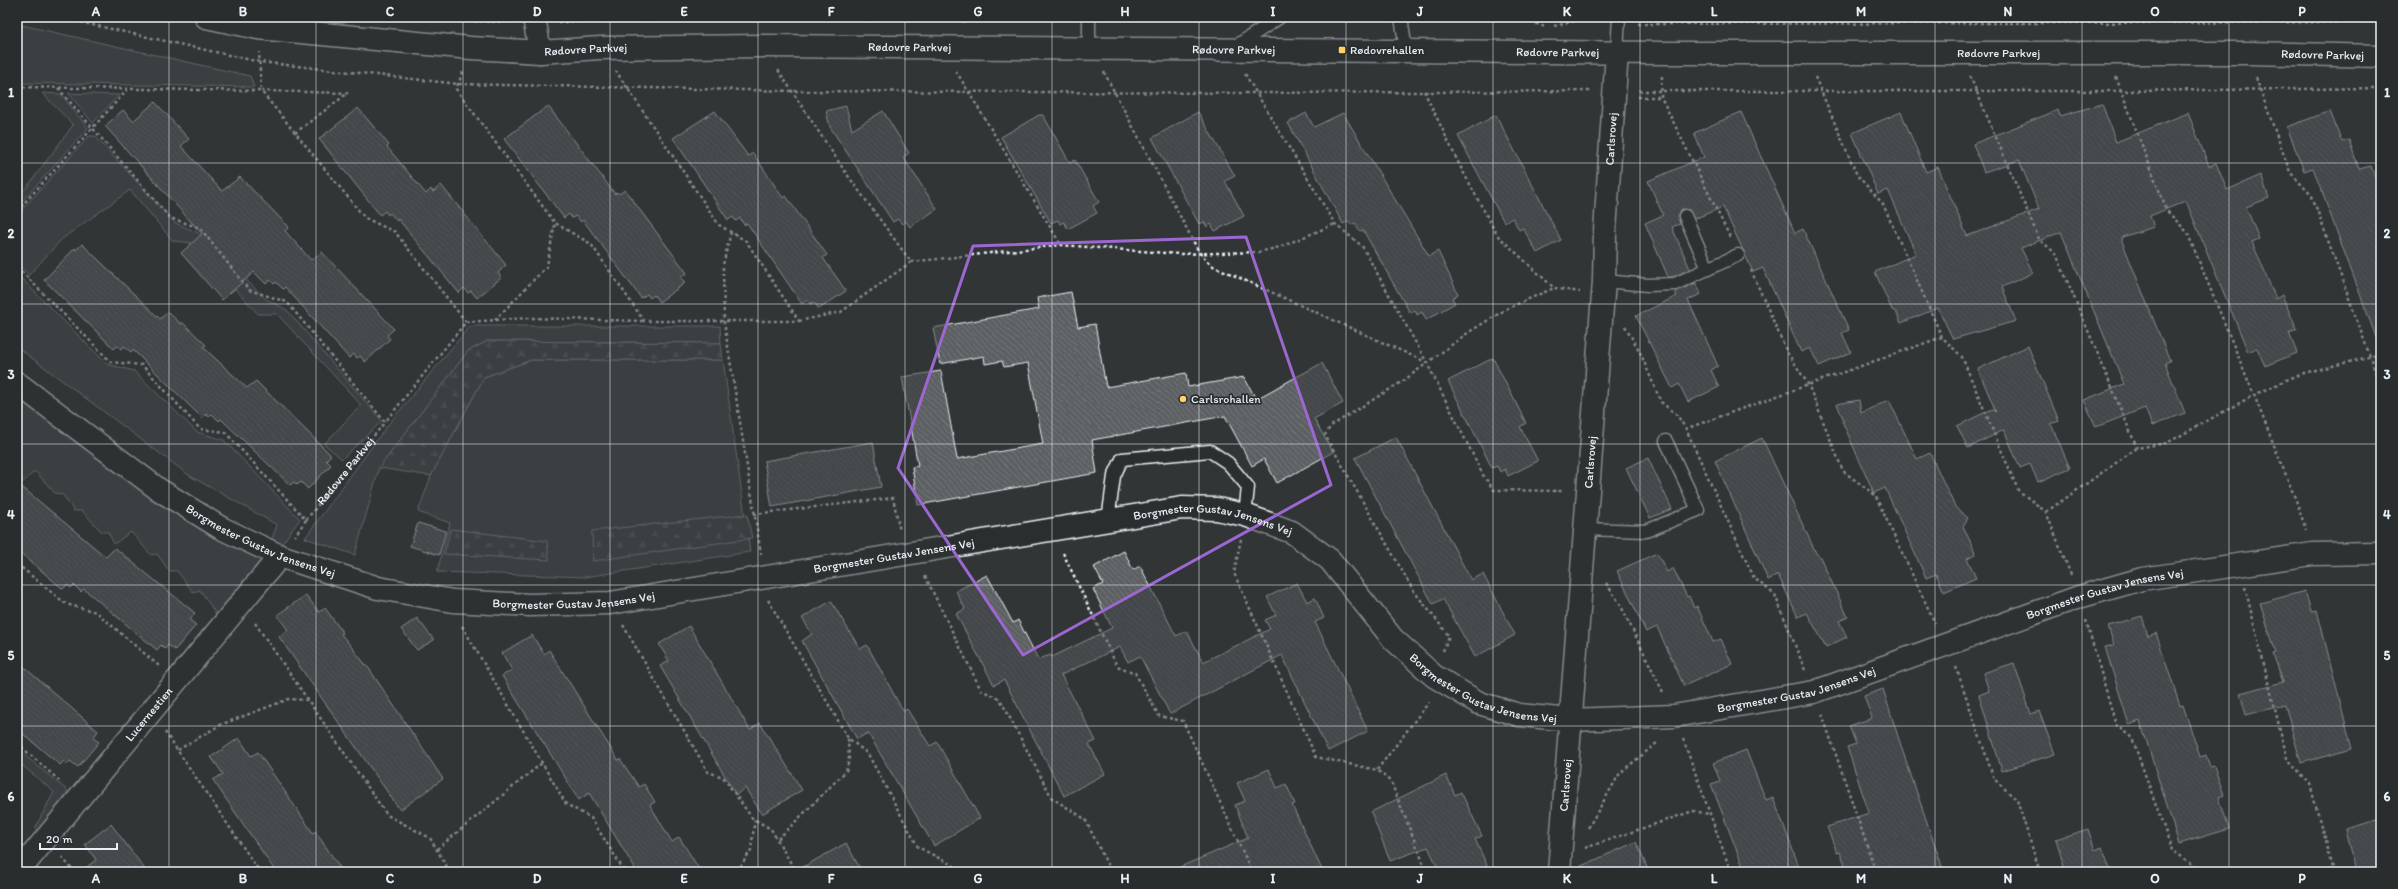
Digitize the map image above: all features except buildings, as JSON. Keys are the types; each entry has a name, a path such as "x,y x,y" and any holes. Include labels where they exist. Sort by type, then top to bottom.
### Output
{"street":[{"name":"Rødovre Parkvej","path":"206,17 258,28 471,48 540,52 600,48 762,46 1664,53 2106,52 2381,56"},
{"path":"534,20 540,52"},
{"name":"Carlsrovej","path":"1559,872 1586,492 1602,297 1605,230 1616,91 1617,52"},
{"name":"Borgmester Gustav Jensens Vej","path":"17,383 158,489 221,528 280,556 378,588 453,601 530,605 610,603 1182,508 1216,509 1245,515 1292,532 1330,560 1393,639 1439,679 1479,703 1519,714 1570,720 1676,721 1814,692 2079,597 2142,579 2239,563 2313,554 2381,553"},
{"name":"Lucernestien","path":"18,872 280,556"}],"lane":[{"path":"1089,17 1089,48"},
{"path":"1231,49 1280,17"},
{"path":"1401,17 1406,50"},
{"name":"Rødovre Parkvej","path":"1617,52 1619,20"},
{"path":"1685,216 1708,269"},
{"path":"1602,297 1648,285 1675,284 1738,255"},
{"path":"1584,529 1646,531 1698,510 1666,441"},
{"path":"1108,520 1114,476 1122,460 1210,451 1228,463 1248,487 1245,515"}],"path":[{"path":"57,17 260,62 458,84 792,90 1257,93 1424,91 2121,91 2381,88"},
{"path":"864,21 893,17"},
{"path":"1519,17 1548,28 1592,17"},
{"path":"1874,17 1874,24"},
{"path":"1619,20 1874,24 2381,22"},
{"path":"463,21 653,21"},
{"path":"258,28 261,91 365,218 395,232 466,322 528,318 724,322 800,321 841,312 911,262 1061,246 1179,254 1199,252 1259,252 1280,247 1335,224"},
{"path":"762,46 846,173 911,262"},
{"path":"942,47 1061,246"},
{"path":"471,48 456,89 556,223 592,244 644,321"},
{"path":"600,48 719,225 746,241 800,321"},
{"path":"1089,48 1114,91 1199,252 1211,265 1427,363"},
{"path":"1231,49 1335,224 1362,246 1427,363 1483,475 1494,490 1586,492"},
{"path":"1804,52 1857,175 1883,204 1942,337 1962,357 2018,490 2046,512 2079,597 2116,725 2132,738 2172,850 2196,867 2197,872"},
{"path":"1960,52 2039,238 2056,254 2137,448"},
{"path":"2106,52 2167,211 2187,232 2297,503 2313,554"},
{"path":"1664,53 1661,97 1738,255 1753,272 1787,352 1808,384 1843,471 1875,495 1933,619 1949,644 1994,779 2017,800 2040,872"},
{"path":"2248,53 2290,172 2312,196 2381,387"},
{"path":"17,87 348,93 295,133"},
{"path":"58,88 170,218 200,228 249,290 287,302 385,422"},
{"path":"17,211 127,89"},
{"path":"1424,91 1460,166 1497,235 1554,288 1602,297 1624,323 1639,350 1661,402 1677,415 1686,429 1754,578 1775,595 1814,692 1876,872"},
{"path":"495,320 547,266 556,223"},
{"path":"731,232 723,265 724,322 754,514 760,579 848,738 868,754 918,847 954,866 957,872"},
{"path":"17,267 111,362 142,365 200,429 225,432 306,520"},
{"path":"1377,770 1439,679 1449,636 1413,590 1324,435 1330,426 1403,381 1469,332 1508,308 1554,288"},
{"name":"Rødovre Parkvej","path":"280,556 306,520 466,322"},
{"path":"1666,441 1686,429 1942,337"},
{"path":"2046,512 2137,448 2167,443 2254,395 2300,374 2381,354"},
{"path":"754,514 893,498 910,554 981,690 1000,699 1052,798 1085,819 1111,872"},
{"path":"1245,515 1234,573 1316,757 1377,770 1391,782 1427,872"},
{"path":"1051,529 1118,666 1135,673 1159,716 1183,721 1252,872"},
{"path":"2239,563 2287,758 2310,784 2333,872"},
{"path":"17,564 66,604 96,612 177,680"},
{"path":"1581,572 1606,583 1620,604 1676,721 1731,872"},
{"path":"453,601 458,620 566,804 591,818 625,872"},
{"path":"241,603 388,815 430,838 450,872"},
{"path":"610,603 708,772 723,778 755,819 771,829 796,872"},
{"path":"178,750 220,725 289,699 308,700"},
{"path":"151,712 260,872"},
{"path":"1584,834 1620,772 1676,721"},
{"path":"778,839 846,772 849,760 848,738"},
{"path":"17,744 80,798"},
{"path":"437,849 542,763"},
{"path":"1580,850 1693,811 1710,814"},
{"path":"737,872 751,850 755,819"}],"highlighted area":[{"path":"1246,237 1331,485 1023,655 898,468 973,246"}],"green space":[{"path":"17,24 250,76 254,87 17,83"},
{"path":"42,93 61,94 88,128 17,207 17,196 27,187 73,125"},
{"path":"68,93 119,95 93,123"},
{"path":"89,136 95,136 175,223 197,232 266,299 287,310 382,421 342,459 324,444 361,405 277,314 258,314 193,243 173,241 130,190 62,239 29,275 17,263 17,215"},
{"path":"17,274 107,364 134,371 197,432 224,440 300,519 281,545 271,541 277,525 190,476 17,347"},
{"path":"470,326 720,326 721,343 488,341 468,351 379,468 355,555 305,538 387,426"},
{"path":"488,341 721,343 723,360 531,360 484,377 431,476 379,468 468,351"},
{"path":"531,360 723,360 750,552 585,577 437,572 450,523 418,512 431,476 484,377"},
{"path":"17,393 217,537 262,560 218,617 200,590 193,592 177,571 169,571 157,554 151,555 131,532 114,544 108,532 102,532 82,511 74,511 63,495 55,493 35,471 21,484 17,479"},
{"path":"747,514 752,538 593,561 592,531"},
{"path":"451,529 547,541 549,560 444,554"},
{"path":"17,749 68,791 40,833 35,828 54,792 17,761"}],"place":[{"name":"Rødovrehallen","path":"1342,50"},
{"name":"Carlsrohallen","path":"1183,399"}]}
